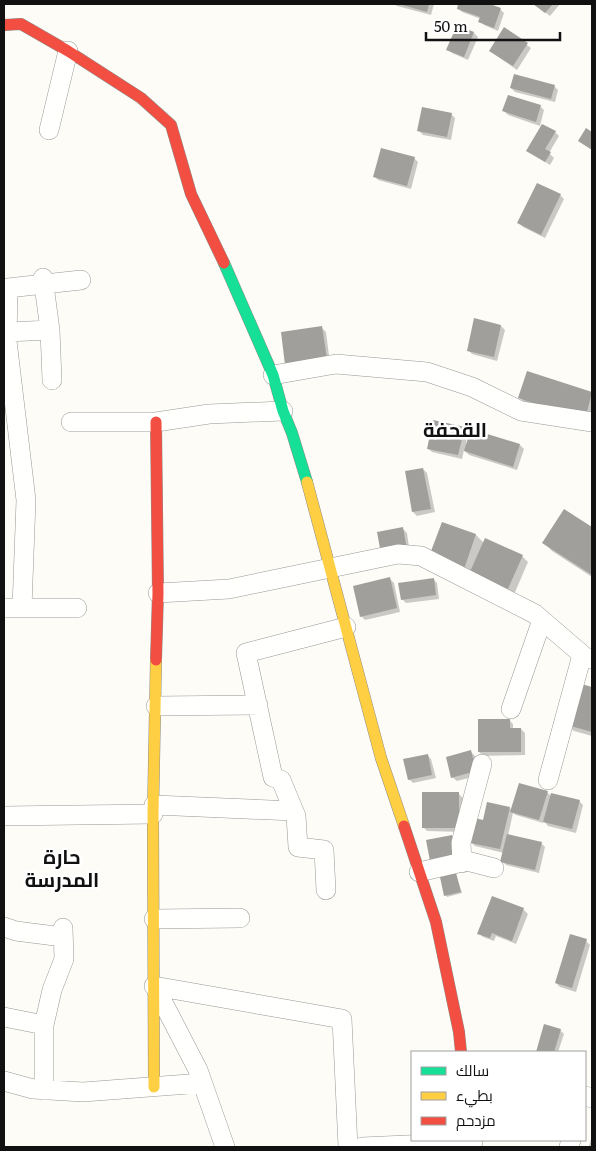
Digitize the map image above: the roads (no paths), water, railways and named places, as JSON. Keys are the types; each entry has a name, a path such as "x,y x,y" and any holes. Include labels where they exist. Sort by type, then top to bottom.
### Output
{"street":[{"path":"4,25 21,24 68,51 141,98 171,126 191,194 211,233 273,375 282,411 295,443 381,758 436,922 461,1051"},
{"path":"50,130 68,51"},
{"path":"77,608 13,608 26,500 10,417 7,332 8,288 44,281 81,280"},
{"path":"44,281 50,330 52,380"},
{"path":"7,332 50,330"},
{"path":"273,375 336,364 427,372 472,387 521,411 592,422"},
{"path":"71,422 156,422 209,414 282,411"},
{"path":"154,1087 154,810 158,593 156,422"},
{"path":"158,593 229,590 398,554 421,556 535,614 587,657 548,780"},
{"path":"511,709 542,620"},
{"path":"326,890 324,850 298,847 296,816 281,780 273,777 246,653 346,627"},
{"path":"156,706 258,705"},
{"path":"462,862 461,843 482,764"},
{"path":"4,816 154,810 294,811"},
{"path":"419,872 462,862 494,868"},
{"path":"154,919 240,918"},
{"path":"4,927 16,931 63,932 64,959 52,990 44,1025 44,1090"},
{"path":"154,986 198,1070 225,1147"},
{"path":"154,986 342,1019 348,1147"},
{"path":"4,1017 44,1025"},
{"path":"4,1081 33,1089 83,1092 202,1083"},
{"path":"362,1147 473,1143"}],"district":[{"name":"القحفة","path":"455,430"},
{"name":"حارة المدرسة","path":"62,868"}]}
